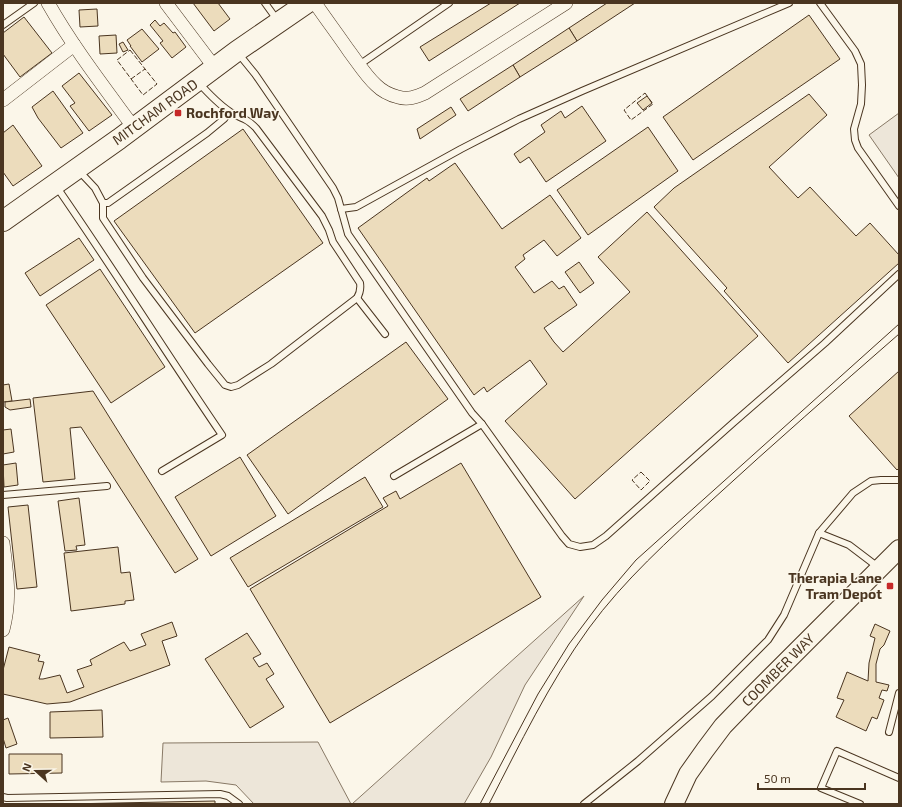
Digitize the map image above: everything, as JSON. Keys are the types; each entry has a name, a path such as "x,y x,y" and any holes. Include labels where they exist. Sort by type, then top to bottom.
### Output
{"main road":[{"name":"MITCHAM ROAD","path":"3,220 134,128 237,51 307,3"}],"street":[{"path":"48,3 74,45 134,128"},
{"path":"166,3 215,68"},
{"path":"315,3 359,65 376,86 400,98 417,96 441,83 566,3"},
{"path":"3,100 74,45"},
{"path":"3,543 8,593 3,630"},
{"name":"COOMBER WAY","path":"677,803 688,774 723,726 899,549"}],"lane":[{"path":"3,25 34,3"},
{"path":"265,3 279,23"},
{"path":"359,65 449,3"},
{"path":"341,209 356,208 461,149 582,91 789,3"},
{"path":"820,3 855,51 861,64 861,104 854,129 855,140 858,148 899,206"},
{"path":"237,51 255,74 333,188 338,198 348,234 468,407 569,544 580,547 592,545 606,536 825,343 899,274"},
{"path":"76,168 95,188 103,203 103,218 139,272 225,385 231,387 238,385 271,364 357,298 360,294 360,283 333,242 322,216 256,128 247,120 229,112 213,99 197,81"},
{"path":"103,203 108,203 207,133 224,119 229,112"},
{"path":"54,184 88,232 222,435 162,471"},
{"path":"357,298 384,334"},
{"path":"394,476 482,424"},
{"path":"584,804 638,762 712,696 768,640 784,615 819,533 853,493 872,481 899,480"},
{"path":"3,495 107,486"},
{"path":"819,533 849,545 880,569"},
{"path":"889,732 899,693"},
{"path":"860,804 821,788 837,751 899,778"},
{"path":"3,797 220,794 228,796 239,804"}],"shaded area":[{"path":"899,113 899,178 869,135"},
{"path":"584,596 525,685 491,757 464,804 352,804"},
{"path":"318,742 351,804 254,804 236,785 206,781 161,782 163,743"}],"building":[{"path":"193,3 218,3 230,19 214,31"},
{"path":"491,3 520,3 429,61 420,47"},
{"path":"607,3 635,3 577,41 569,28"},
{"path":"97,9 98,26 80,27 79,10"},
{"path":"809,15 840,59 693,160 663,117"},
{"path":"24,17 52,53 20,77 3,54 3,33"},
{"path":"155,20 160,26 164,23 173,33 175,32 186,47 172,58 160,43 163,41 150,25"},
{"path":"569,28 577,41 520,77 513,65"},
{"path":"142,29 159,49 142,62 127,40"},
{"path":"116,35 117,53 100,54 99,36"},
{"path":"123,42 128,50 123,52 119,44"},
{"path":"513,65 520,77 468,111 460,99"},
{"path":"79,73 112,115 89,131 70,106 75,103 62,86"},
{"path":"53,91 83,133 61,148 38,118 32,107"},
{"path":"809,94 827,115 769,167 798,198 810,187 856,236 870,223 899,255 899,263 788,363 724,291 727,288 654,207 674,188"},
{"path":"647,96 652,103 643,110 637,103"},
{"path":"582,106 606,141 546,182 529,157 520,163 514,154 545,132 541,125 561,111 565,118"},
{"path":"451,107 456,115 420,139 417,129"},
{"path":"13,125 42,166 13,186 3,172 3,133"},
{"path":"648,127 678,171 588,235 557,190"},
{"path":"243,129 323,243 195,333 114,221"},
{"path":"455,163 502,229 550,195 581,238 557,256 544,240 523,255 525,259 515,267 534,293 552,281 559,289 564,286 577,305 544,328 563,352 630,292 598,257 647,212 758,336 575,499 505,421 547,384 530,360 487,392 484,387 474,395 358,228 427,178 429,181"},
{"path":"79,238 94,260 40,296 25,273"},
{"path":"579,262 594,283 580,293 565,272"},
{"path":"100,269 165,367 111,403 46,305"},
{"path":"406,342 448,399 288,514 247,455"},
{"path":"899,371 899,468 897,470 849,416"},
{"path":"9,384 12,401 3,402 3,385"},
{"path":"93,391 198,559 175,573 81,427 70,428 75,479 43,482 33,398"},
{"path":"30,399 31,407 10,410 5,407 5,402"},
{"path":"11,429 14,452 3,454 3,430"},
{"path":"240,457 276,516 211,556 175,497"},
{"path":"16,463 18,485 4,487 3,465"},
{"path":"461,463 541,597 330,723 250,589 388,506 383,498 396,491 400,499"},
{"path":"365,477 383,507 248,587 230,558"},
{"path":"79,498 85,545 76,546 77,550 65,551 58,501"},
{"path":"28,505 37,587 17,589 8,507"},
{"path":"118,547 121,573 130,572 134,600 125,601 125,604 71,611 64,553"},
{"path":"172,622 177,636 162,641 170,665 70,702 47,704 3,694 3,670 9,647 40,655 38,661 44,662 39,679 60,675 67,693 84,687 77,670 92,665 90,660 124,642 130,651 146,645 141,634"},
{"path":"875,624 890,631 884,645 880,649 876,664 876,682 889,685 887,691 882,690 879,698 884,700 877,719 872,717 866,731 836,717 844,700 837,698 847,672 868,681 869,663 875,638 870,636"},
{"path":"247,633 261,654 253,658 259,667 267,663 274,674 266,679 284,707 250,728 205,659"},
{"path":"102,710 103,737 50,738 50,712"},
{"path":"8,718 17,744 6,748 3,738 3,720"},
{"path":"9,754 62,754 62,773 9,774"},
{"path":"215,801 215,804 66,804"}],"tram line":[{"path":"480,804 538,694 569,644 602,600 636,560 899,324"},
{"path":"489,804 561,670 589,628 617,593 712,500 781,437 899,334"}],"fence":[{"path":"130,50 157,84 143,95 117,60 130,50"},
{"path":"131,79 145,69"},
{"path":"645,93 653,104 631,120 624,110 645,93"},
{"path":"641,472 650,481 641,490 632,480 641,472"}],"place":[{"name":"Rochford Way","path":"178,113"},
{"name":"Therapia Lane Tram Depot","path":"890,586"}]}
